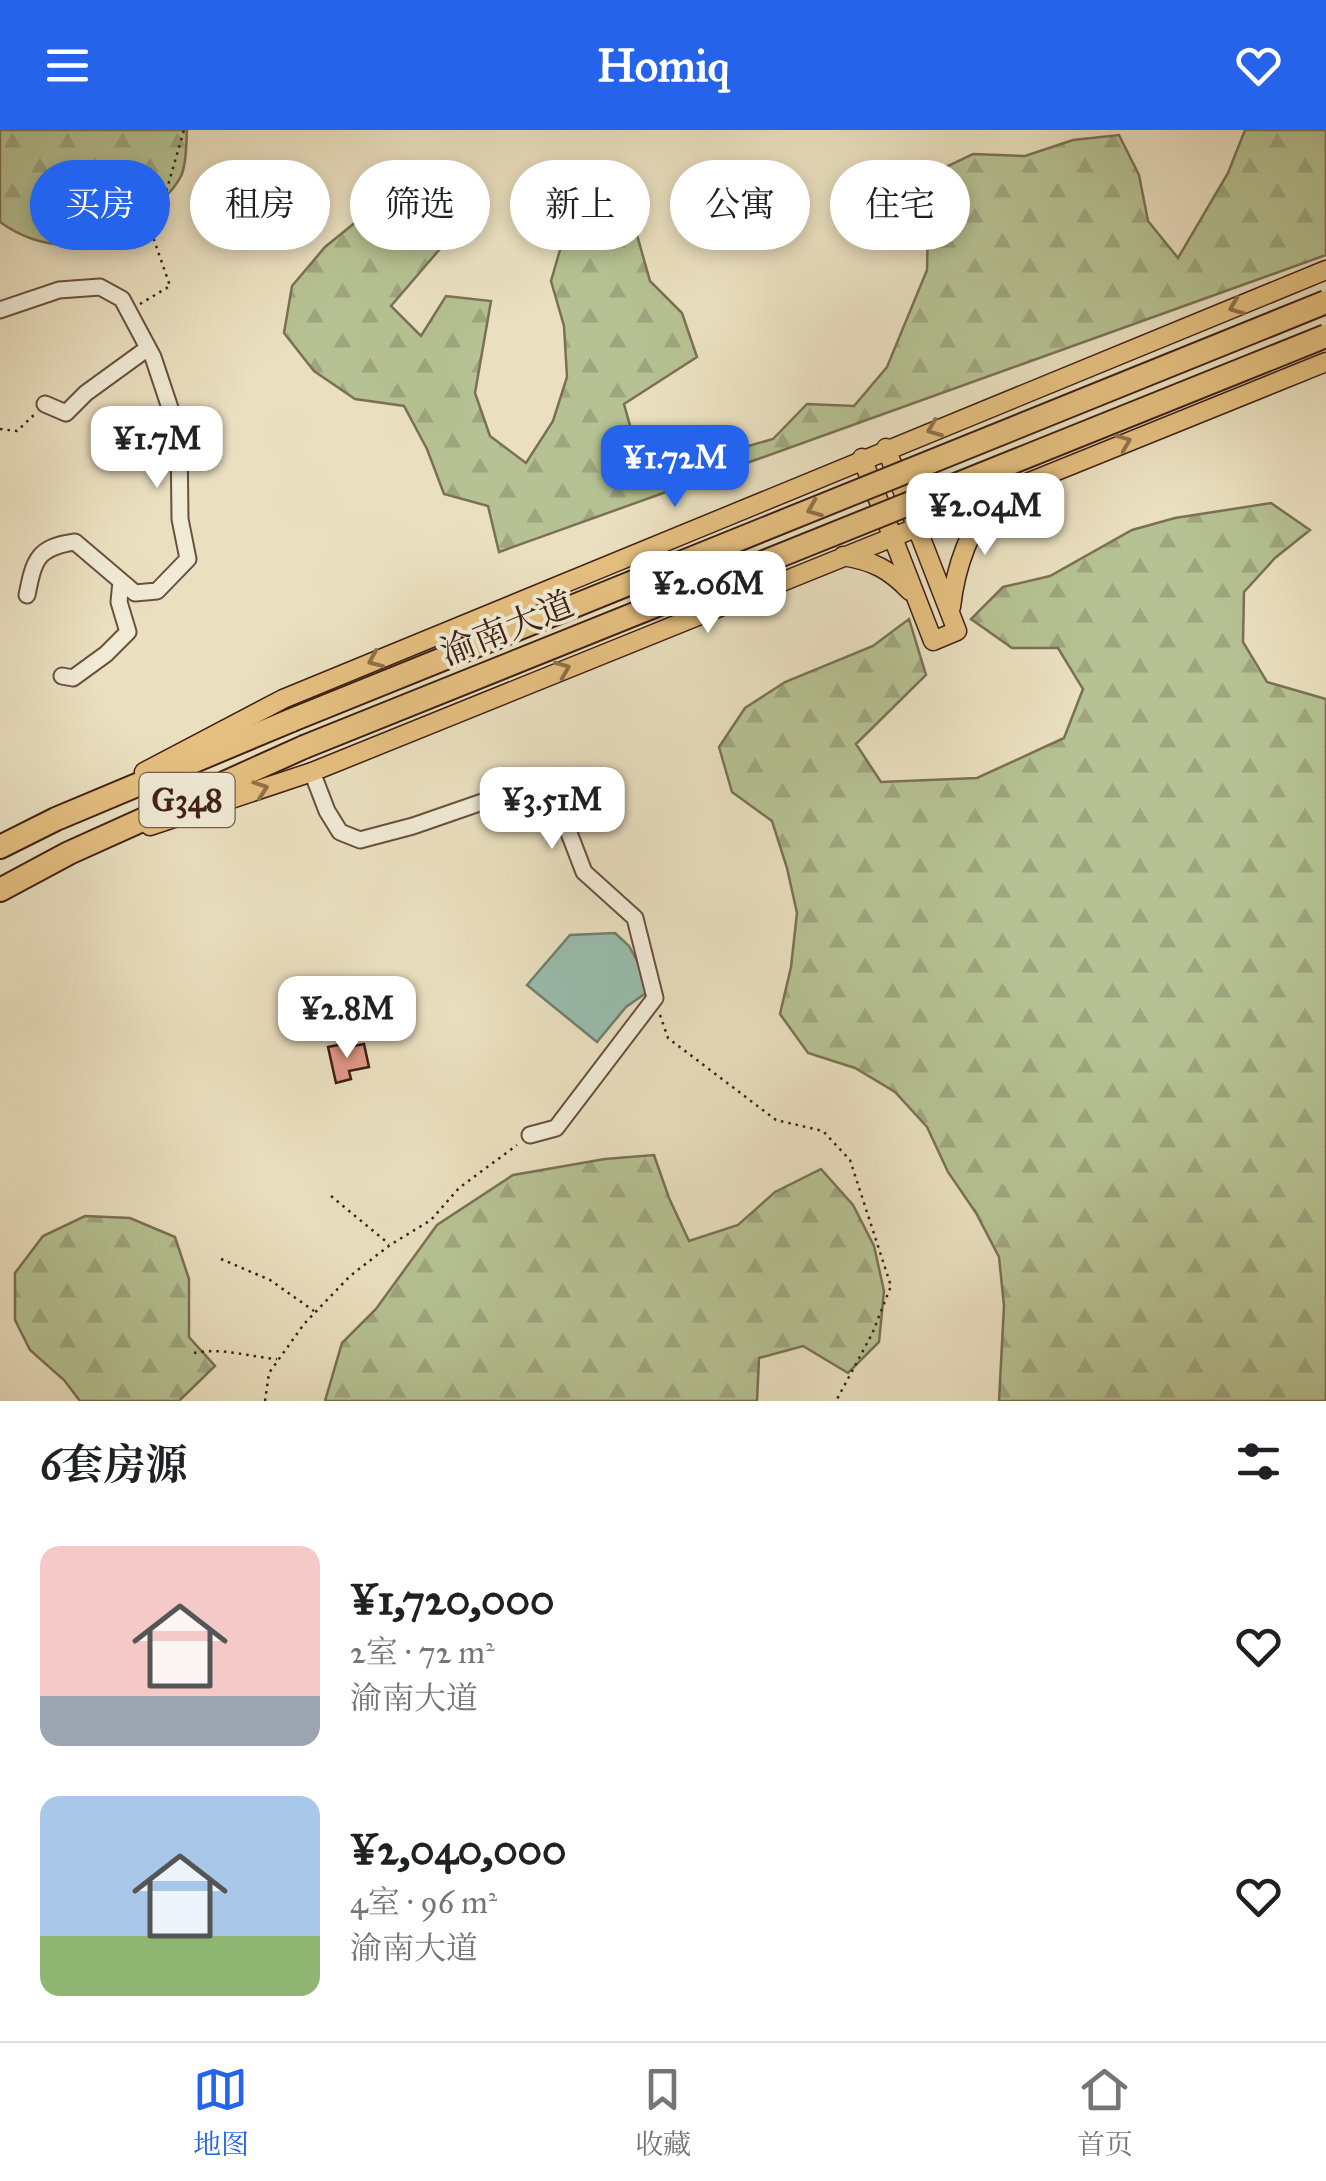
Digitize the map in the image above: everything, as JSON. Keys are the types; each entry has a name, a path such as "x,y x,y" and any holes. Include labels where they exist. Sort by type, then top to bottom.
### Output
{"highway":[{"name":"渝南大道","path":"0,847 56,818 292,720 1326,302"},
{"name":"渝南大道","path":"0,890 69,853 304,748 1326,336"}],"main road":[{"path":"56,818 283,699 1326,270"},
{"path":"69,853 312,772 1326,362"},
{"path":"862,458 932,640 957,632 886,448"},
{"path":"950,612 954,576 962,551 972,527 995,494"},
{"path":"842,556 870,560 892,572 917,600"}],"street":[{"path":"0,310 59,290 100,287 122,299 148,348 179,434 180,519 188,558 157,591 135,594 75,542 52,545 34,562 27,595"},
{"path":"45,404 66,413 86,393 148,348"},
{"path":"62,676 73,678 128,632 119,602 121,581"},
{"path":"312,772 340,832 360,840 514,792 531,798 566,826 584,872 635,918 654,998 556,1128 530,1134"}],"path":[{"path":"130,314 148,296 170,286 153,237 184,130"},
{"path":"0,428 17,432 45,404"},
{"path":"654,998 668,1038 776,1120 823,1131 850,1160 890,1286 872,1334 836,1401"},
{"path":"265,1401 269,1373 315,1312 350,1276 431,1220 460,1188 530,1134"},
{"path":"331,1196 390,1245"},
{"path":"221,1259 270,1280 315,1312"},
{"path":"194,1353 212,1349 279,1359"}],"green space":[{"path":"0,130 187,130 184,166 170,191 170,160 30,160 30,238 0,222"},
{"path":"1245,130 1326,130 1326,255 499,552 488,506 444,494 427,449 404,406 355,399 314,371 284,333 292,286 322,250 330,250 330,243 350,227 350,250 439,250 391,306 421,336 446,296 491,301 475,393 490,436 526,463 553,421 567,377 564,326 551,281 560,250 641,250 650,281 682,313 697,357 624,404 636,447 678,466 773,439 807,404 854,406 887,367 927,270 927,250 970,250 970,160 960,160 973,154 1025,156 1073,140 1119,135 1139,175 1148,221 1178,258 1228,173"},
{"path":"1271,503 1310,530 1275,558 1244,592 1243,642 1267,682 1326,699 1326,1401 999,1401 1004,1306 999,1257 948,1172 927,1127 895,1092 855,1068 808,1053 780,1014 791,967 797,913 787,868 772,821 732,792 719,747 745,708 785,682 873,646 909,619 926,675 856,744 881,782 977,778 1064,738 1083,689 1058,648 1012,648 971,619 1003,587 1050,576 1132,530 1175,518"},
{"path":"654,1155 689,1241 738,1225 775,1192 821,1169 853,1205 874,1246 884,1291 879,1342 848,1373 803,1346 759,1358 757,1401 325,1401 342,1343 376,1309 437,1225 513,1175"},
{"path":"85,1216 130,1218 175,1237 189,1279 189,1337 215,1366 179,1401 80,1401 64,1380 30,1350 15,1320 15,1273 43,1236"}],"shaded area":[{"path":"615,933 629,946 648,981 646,993 626,1007 597,1042 527,985 570,935"}],"building":[{"path":"343,1044 344,1048 364,1044 369,1067 349,1071 351,1079 336,1083 328,1047"}]}
